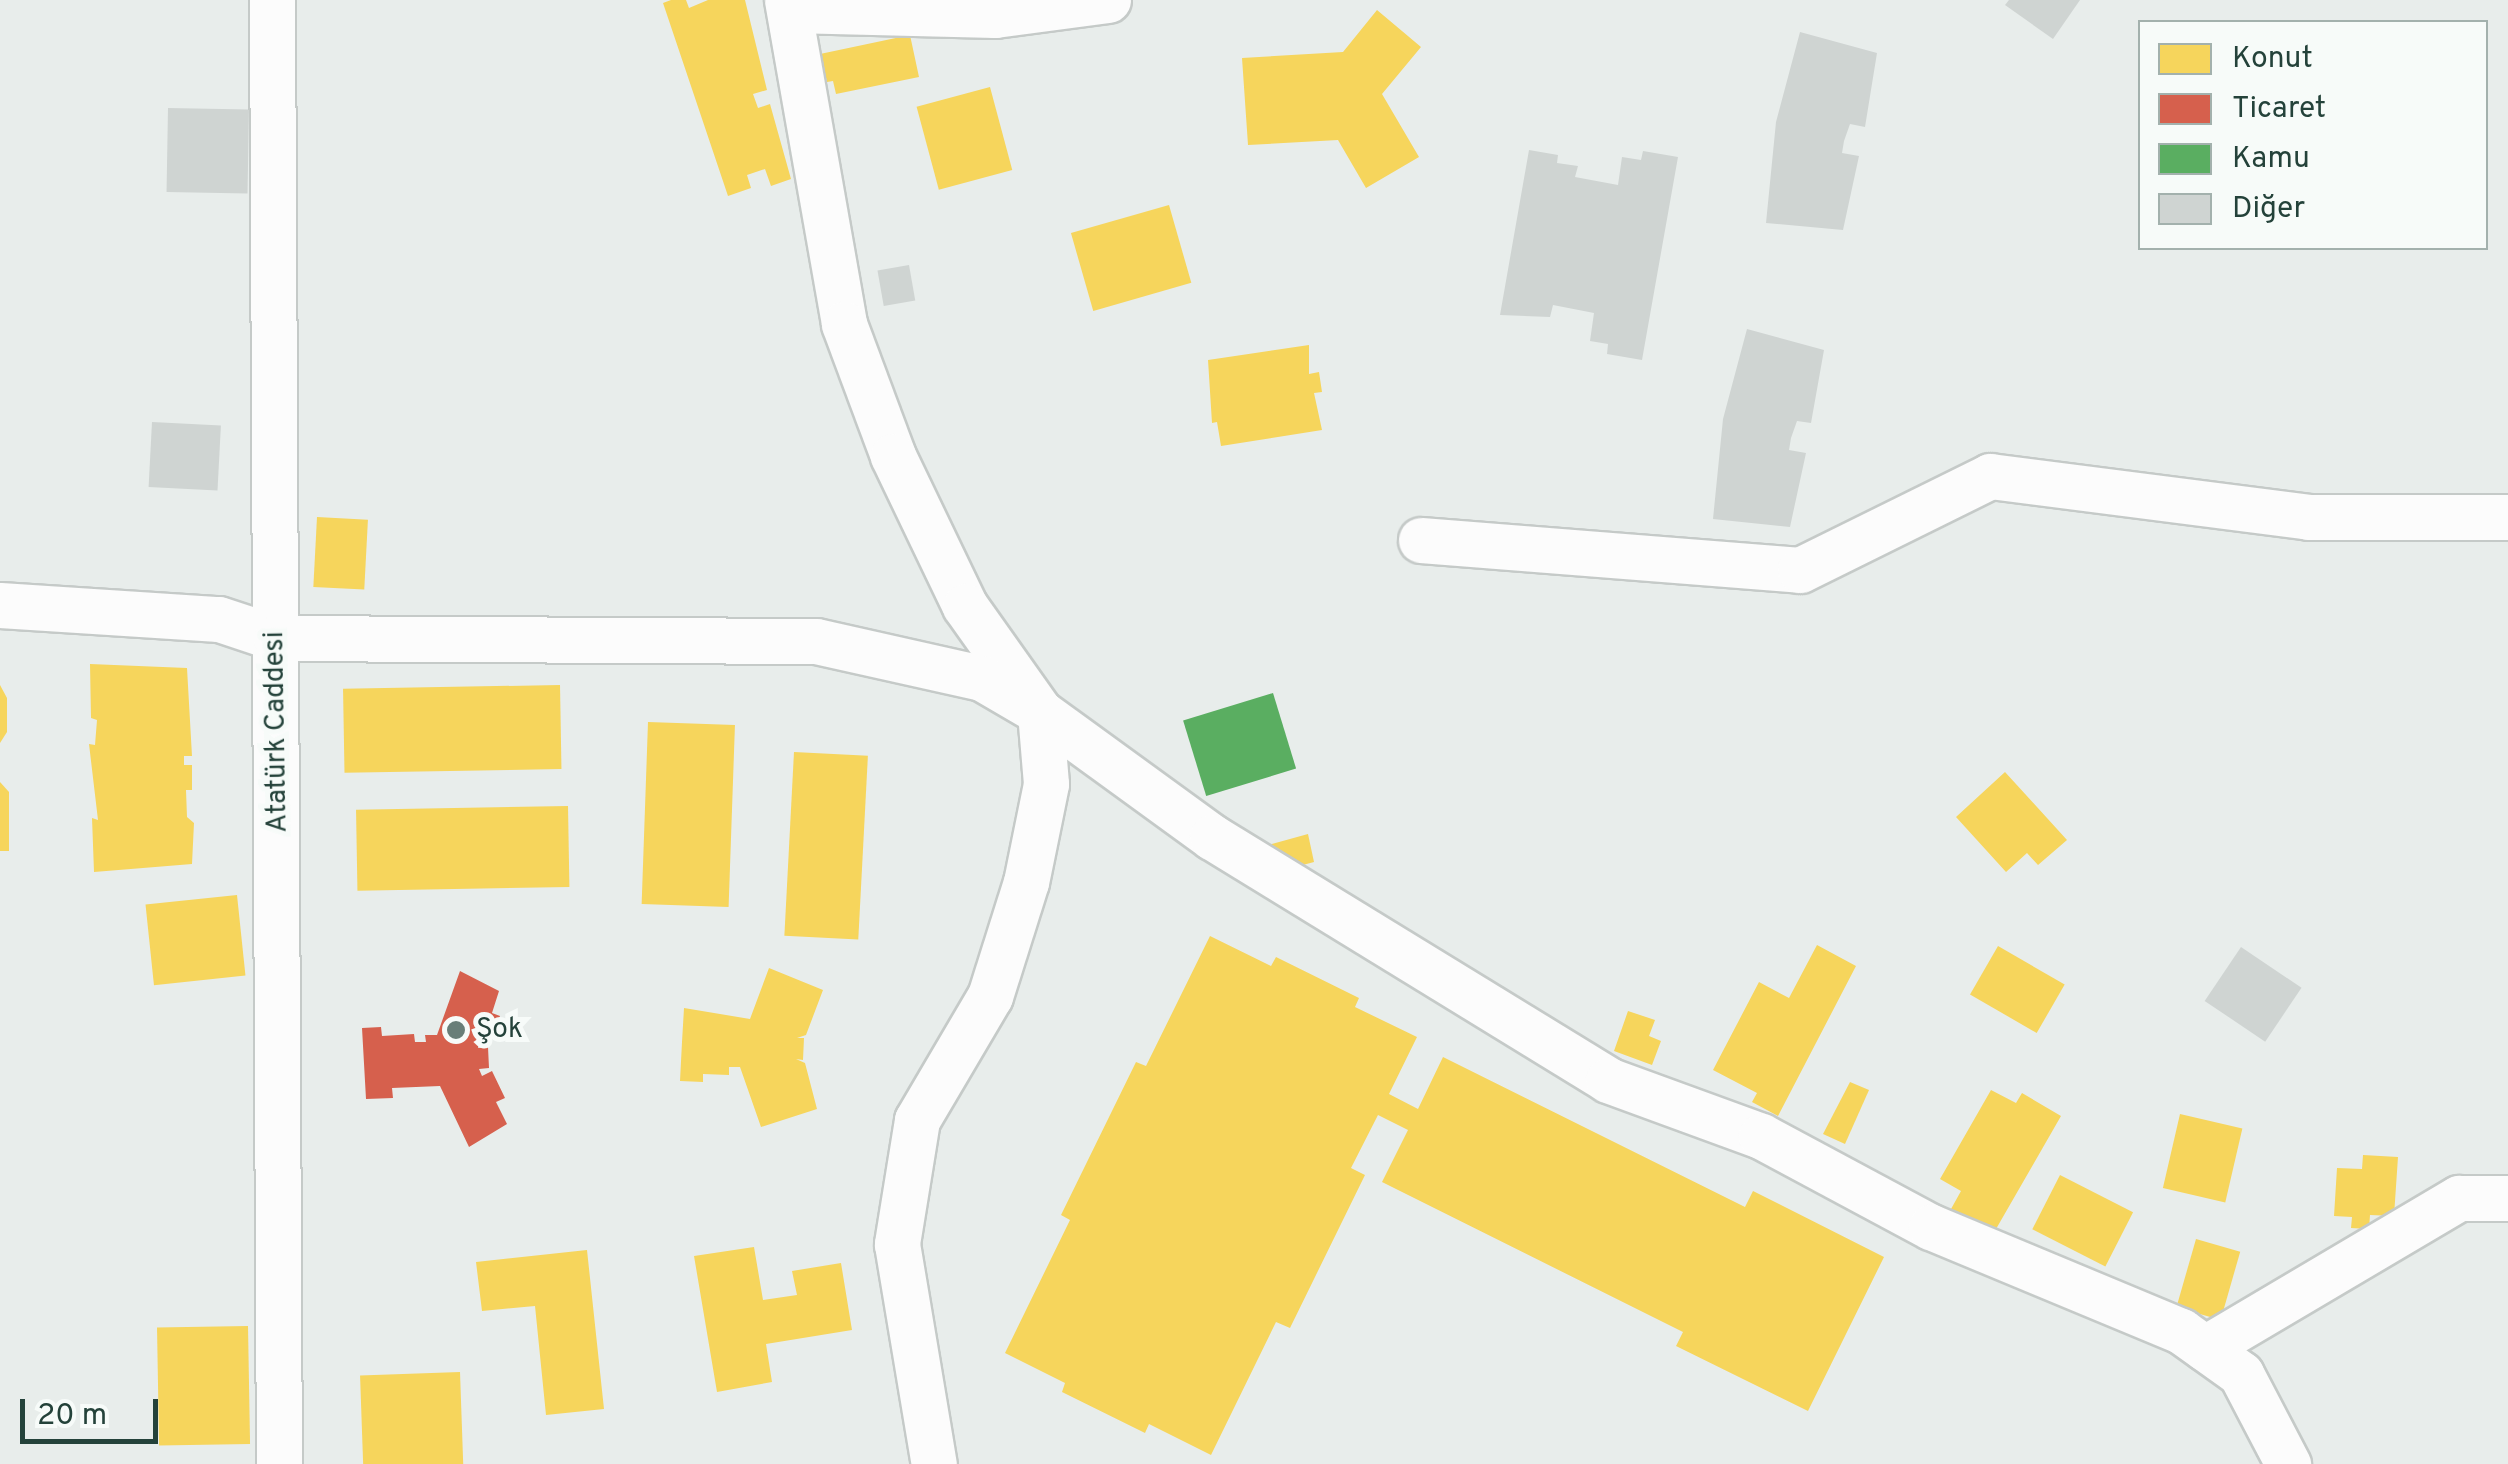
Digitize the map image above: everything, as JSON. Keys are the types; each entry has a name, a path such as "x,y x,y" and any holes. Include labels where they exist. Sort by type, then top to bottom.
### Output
{"street":[{"name":"Atatürk Caddesi","path":"272,0 279,1464"},
{"path":"934,1464 898,1244 916,1120 990,996 1026,882 1046,784 1040,712 965,606 893,456 844,324 824,237 789,5 995,15 1108,0"},
{"path":"1421,540 1800,570 1990,476 2308,517 2508,517"},
{"path":"0,605 219,619 276,638 816,641 982,678 1040,712 1212,837 1608,1080 1762,1136 1932,1227 2181,1331 2242,1374 2288,1464"},
{"path":"2204,1348 2459,1198 2508,1198"}],"building: Konut":[{"path":"686,0 689,8 708,0 745,0 767,90 753,94 758,108 770,104 791,179 771,186 765,169 747,175 751,188 728,196 663,3"},
{"path":"1377,10 1421,47 1382,94 1419,157 1366,188 1338,140 1248,145 1242,58 1343,52"},
{"path":"910,35 919,77 836,94 833,81 827,82 820,54"},
{"path":"990,87 1012,170 939,190 917,107"},
{"path":"1169,205 1191,283 1093,311 1071,233"},
{"path":"1309,345 1309,374 1319,372 1322,392 1314,393 1322,430 1221,446 1217,422 1212,423 1208,360"},
{"path":"317,517 368,520 364,590 313,587"},
{"path":"90,664 187,668 192,756 184,756 184,765 192,765 192,790 186,790 187,817 194,823 192,864 94,872 92,818 98,820 89,744 95,745 97,720 91,718"},
{"path":"0,685 7,698 7,732 0,743"},
{"path":"560,685 561,769 344,773 343,689"},
{"path":"648,722 735,725 729,907 642,904"},
{"path":"794,752 868,756 858,940 784,936"},
{"path":"2005,772 2067,840 2038,865 2027,853 2006,872 1956,817"},
{"path":"0,782 9,792 9,851 0,851"},
{"path":"568,806 569,887 357,891 356,810"},
{"path":"1308,834 1314,862 1288,869 1254,849"},
{"path":"237,895 245,976 154,985 146,905"},
{"path":"1210,936 1271,966 1276,957 1359,998 1355,1007 1417,1037 1389,1094 1418,1109 1443,1057 1745,1207 1753,1191 1884,1257 1808,1411 1676,1346 1683,1332 1382,1182 1408,1130 1378,1115 1351,1168 1365,1175 1290,1328 1276,1322 1211,1455 1149,1424 1145,1433 1062,1392 1065,1383 1005,1353 1070,1220 1061,1215 1136,1062 1146,1066"},
{"path":"1817,945 1856,966 1778,1116 1752,1102 1757,1093 1713,1070 1759,982 1789,998"},
{"path":"1998,946 2065,984 2037,1033 1970,994"},
{"path":"769,968 823,990 806,1035 797,1038 804,1038 803,1060 796,1059 805,1063 817,1109 761,1127 740,1067 729,1067 729,1075 703,1074 703,1082 680,1081 684,1008 750,1019"},
{"path":"1628,1011 1655,1020 1649,1036 1661,1041 1652,1065 1614,1051"},
{"path":"1850,1082 1869,1090 1845,1144 1823,1134"},
{"path":"1991,1090 2016,1103 2022,1093 2061,1116 1996,1229 1951,1209 1961,1191 1940,1179"},
{"path":"2180,1114 2242,1128 2225,1202 2163,1188"},
{"path":"2363,1155 2398,1157 2394,1216 2370,1215 2369,1229 2351,1228 2352,1217 2334,1216 2337,1168 2362,1169"},
{"path":"2060,1175 2133,1212 2105,1267 2032,1229"},
{"path":"2196,1239 2240,1252 2221,1320 2176,1307"},
{"path":"754,1247 763,1300 797,1295 792,1271 841,1263 852,1330 766,1344 772,1382 717,1392 694,1256"},
{"path":"587,1250 604,1409 546,1415 535,1306 482,1311 476,1262"},
{"path":"248,1326 250,1444 159,1446 157,1328"},
{"path":"460,1372 463,1464 363,1464 360,1375"}],"building: Ticaret":[{"path":"460,971 499,991 492,1013 500,1016 490,1044 480,1041 478,1048 488,1047 489,1068 479,1069 482,1076 492,1071 505,1098 496,1102 507,1124 469,1147 440,1086 392,1088 393,1098 366,1099 362,1028 381,1027 382,1036 414,1034 415,1042 426,1042 425,1035 437,1035"}],"building: Kamu":[{"path":"1273,693 1296,769 1206,796 1183,720"}],"building: Diğer":[{"path":"2009,0 2080,0 2053,39 2005,5"},
{"path":"1800,32 1877,53 1865,127 1850,124 1844,141 1842,153 1859,156 1843,230 1766,223 1776,122"},
{"path":"168,108 249,109 248,193 167,192"},
{"path":"1529,150 1558,155 1557,163 1578,166 1575,177 1618,185 1622,157 1641,160 1643,151 1678,157 1642,360 1607,354 1608,344 1590,341 1594,313 1553,305 1550,317 1500,315"},
{"path":"909,265 915,300 884,306 877,271"},
{"path":"1747,329 1824,350 1811,423 1797,421 1791,438 1789,450 1806,453 1790,527 1713,519 1723,419"},
{"path":"152,422 221,426 218,491 149,487"},
{"path":"2241,947 2302,988 2265,1042 2205,1001"}],"place":[{"name":"Şok","path":"456,1030"}]}
